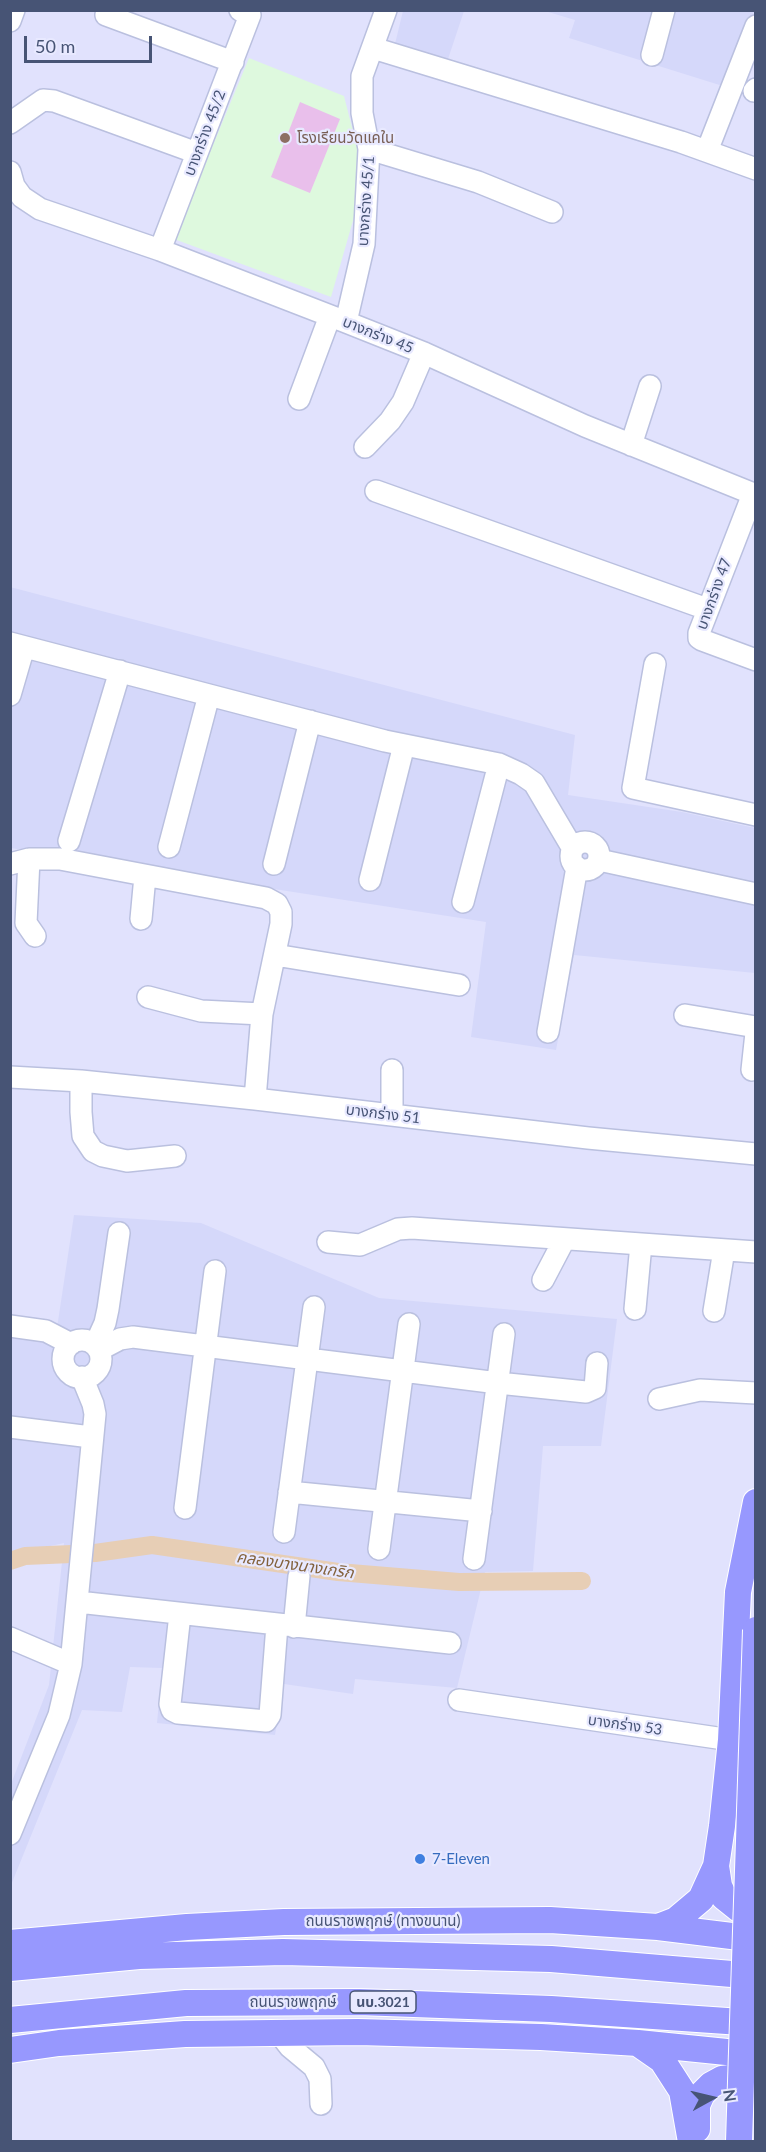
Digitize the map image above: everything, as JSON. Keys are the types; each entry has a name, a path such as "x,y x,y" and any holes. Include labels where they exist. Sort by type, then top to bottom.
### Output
{"main road":[{"path":"658,1927 676,1920 701,1899 716,1866 731,1740 738,1592 756,1502"},
{"path":"739,2142 756,1630"},
{"path":"716,1866 719,1886 724,1897 739,1909 756,1911"},
{"name":"ถนนราชพฤกษ์ (ทางขนาน)","path":"10,1943 284,1922 549,1920 658,1927 756,1939"},
{"path":"136,1932 283,1952"},
{"path":"748,2142 756,1946"},
{"path":"10,1968 139,1956 283,1952 551,1959 756,1976"},
{"path":"185,2034 359,2001"},
{"name":"ถนนราชพฤกษ์","path":"10,2020 186,2003 359,2001 551,2008 756,2023"},
{"name":"นบ.3021","path":"10,2050 59,2043 185,2034 358,2032 496,2035 638,2043 756,2055"},
{"path":"638,2043 662,2060 682,2091 691,2142"},
{"path":"698,2142 697,2105 702,2094 711,2085 722,2079 731,2078 743,2080 756,2089"}],"street":[{"path":"10,21 14,10"},
{"name":"บางกร่าง 45/1","path":"299,399 338,319 364,244 369,149 362,112 362,76 386,10"},
{"path":"652,55 664,10"},
{"name":"บางกร่าง 45/2","path":"160,250 233,62 245,13"},
{"path":"106,15 233,62"},
{"path":"707,151 756,26"},
{"path":"373,48 707,151 756,169"},
{"path":"10,123 43,99 197,153"},
{"path":"369,149 478,182 552,212"},
{"name":"บางกร่าง 45","path":"12,184 22,197 40,209 160,250 424,353 631,445 754,495"},
{"path":"365,447 390,421 403,402 424,353"},
{"path":"631,445 650,386"},
{"path":"376,491 707,609"},
{"name":"บางกร่าง 47","path":"754,495 707,609 699,638 756,660"},
{"path":"10,695 17,645 404,745 498,764 521,774 534,783 575,858"},
{"path":"656,664 633,788 756,815"},
{"path":"69,841 120,671"},
{"path":"169,848 209,695"},
{"path":"274,864 310,721"},
{"path":"370,880 404,745"},
{"path":"463,903 498,764"},
{"path":"549,1032 578,843 584,841 597,847 600,854 599,860 756,894"},
{"path":"35,936 26,923 20,862 60,859 266,898 277,904 281,912 275,955 262,1014 255,1099"},
{"path":"141,919 145,876"},
{"path":"275,955 459,986"},
{"path":"148,997 201,1011 262,1014"},
{"path":"685,1015 756,1027"},
{"path":"752,1070 756,1033"},
{"path":"392,1070 392,1114"},
{"name":"บางกร่าง 51","path":"10,1077 81,1081 756,1154"},
{"path":"81,1081 83,1136 93,1151 103,1156 127,1161 176,1156"},
{"path":"328,1242 360,1245 398,1229 412,1228 756,1252"},
{"path":"119,1233 106,1316 97,1347 101,1359 98,1368 92,1374 82,1377 73,1375 65,1365 64,1355 71,1344 83,1340 97,1347 133,1337 498,1383 591,1392 595,1388 597,1363"},
{"path":"543,1280 564,1239"},
{"path":"635,1309 641,1244"},
{"path":"714,1311 724,1250"},
{"path":"185,1508 215,1271"},
{"path":"284,1532 314,1307"},
{"path":"379,1549 409,1324"},
{"path":"10,1326 46,1331 71,1344"},
{"path":"474,1559 504,1334"},
{"path":"10,1834 59,1715 71,1664 95,1408 82,1377"},
{"path":"659,1399 700,1390 756,1393"},
{"path":"10,1427 91,1437"},
{"path":"289,1491 481,1511"},
{"path":"180,1614 170,1704 172,1710 178,1713 266,1721 270,1715 285,1626 299,1576"},
{"path":"78,1602 450,1643"},
{"path":"10,1638 71,1664"},
{"name":"บางกร่าง 53","path":"459,1700 731,1740"},
{"path":"279,2033 290,2047 314,2067 320,2079 321,2104"}],"shaded area":[{"path":"755,10 726,87 569,38 575,20 545,11"},
{"path":"403,11 464,11 447,62 394,48"},
{"name":"โรงเรียนวัดแคใน","path":"249,58 344,96 365,179 331,297 174,239"},
{"path":"300,102 340,119 310,193 271,177"},
{"path":"10,587 575,735 568,795 682,812 755,828 755,973 574,955 556,1050 471,1037 486,922 11,848"},
{"path":"74,1215 201,1223 379,1298 617,1319 601,1446 543,1446 533,1571 485,1572 457,1688 355,1679 353,1694 284,1684 275,1735 157,1723 162,1668 130,1667 122,1712 82,1710 11,1885 11,1784 49,1685 64,1543 11,1555 11,1323 57,1328"}],"waterway":[{"name":"คลองบางนางเกริก","path":"10,1561 25,1556 95,1553 152,1545 338,1572 459,1582 582,1581"}],"place":[{"name":"โรงเรียนวัดแคใน","path":"285,138"},
{"name":"7-Eleven","path":"420,1859"}]}
